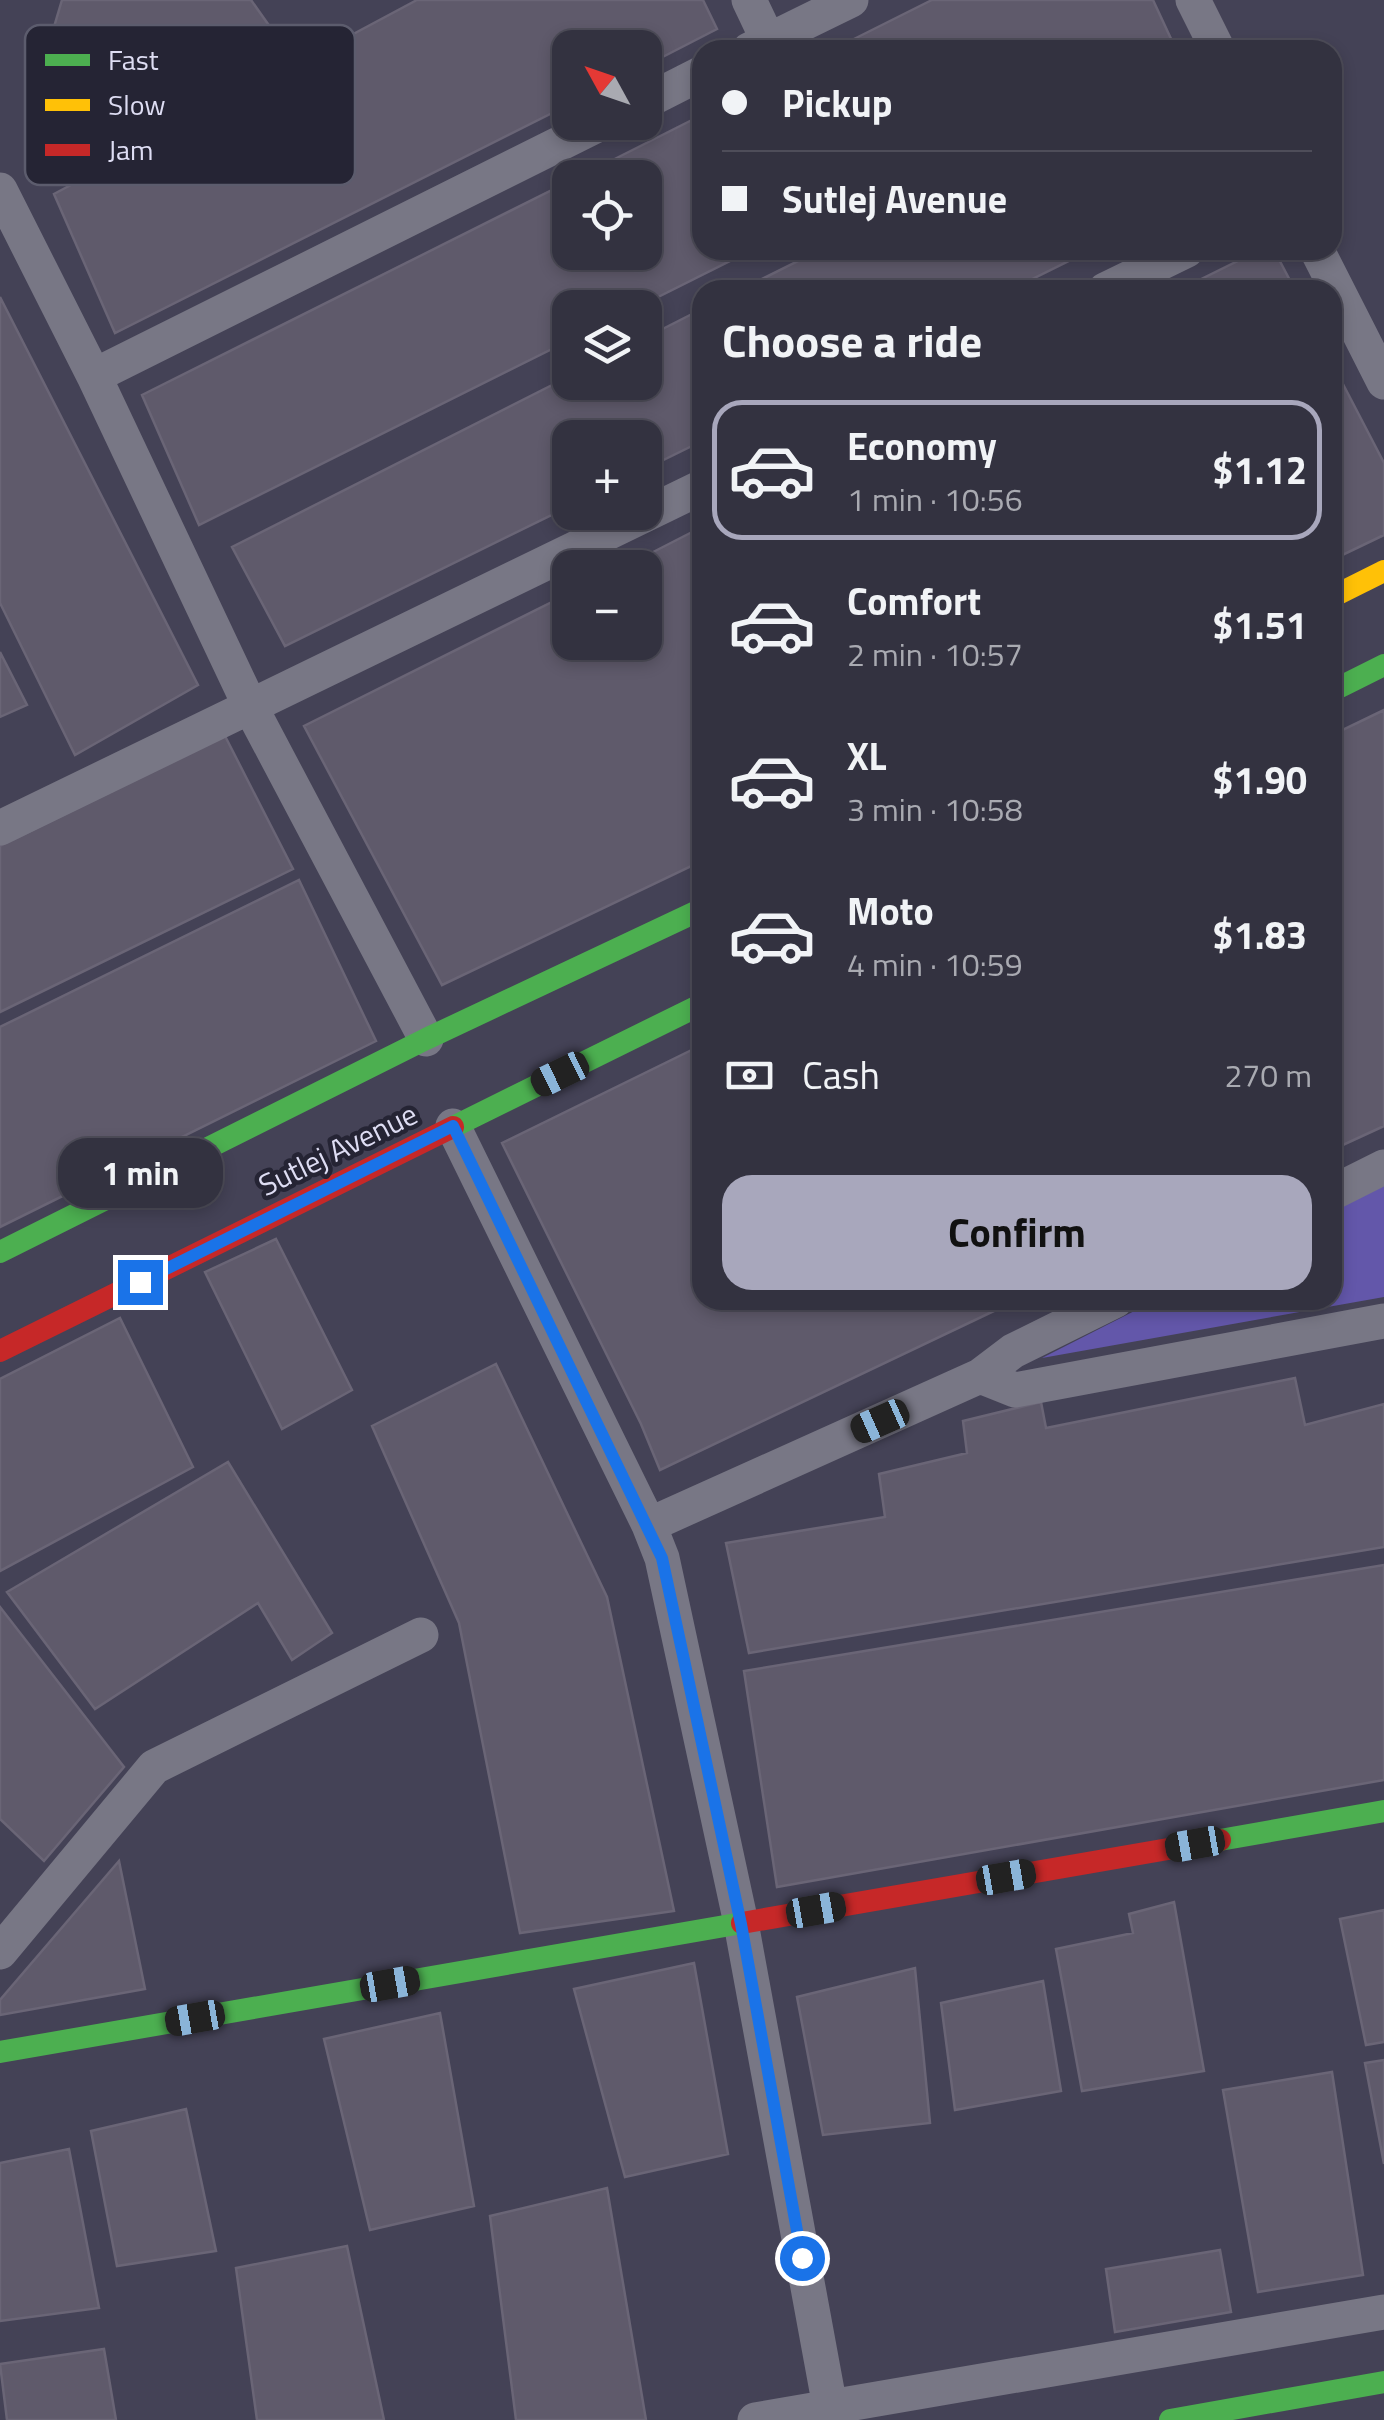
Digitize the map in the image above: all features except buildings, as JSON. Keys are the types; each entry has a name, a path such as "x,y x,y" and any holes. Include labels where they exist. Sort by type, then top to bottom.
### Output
{"street":[{"path":"749,0 757,40"},
{"path":"768,40 851,0"},
{"path":"1193,0 1213,40"},
{"path":"662,93 692,78"},
{"path":"94,376 567,140"},
{"path":"0,190 94,376 251,708 426,1040"},
{"path":"1126,280 1167,260"},
{"path":"1342,299 1384,382"},
{"path":"0,828 692,492"},
{"path":"1342,592 1384,571"},
{"path":"1342,685 1384,665"},
{"name":"Sutlej Avenue","path":"0,1252 426,1040 692,914"},
{"name":"Sutlej Avenue","path":"0,1351 692,1009"},
{"path":"453,1126 662,1558 741,1924 830,2408"},
{"path":"1342,1187 1384,1167"},
{"path":"649,1525 980,1376 1012,1352 1096,1310"},
{"path":"980,1376 1015,1390 1384,1322"},
{"path":"0,1952 154,1768 422,1635"},
{"path":"0,2052 1384,1811"},
{"path":"755,2420 1384,2312"},
{"path":"1170,2420 1384,2382"}],"shaded area":[{"path":"1384,1184 1384,1297 1342,1304 1342,1205"},
{"path":"1136,1310 1311,1310 1042,1358"}],"traffic: fast":[{"path":"1342,686 1384,665"},
{"path":"0,1252 426,1039 692,914"},
{"path":"453,1127 692,1009"},
{"path":"1220,1840 1384,1811"},
{"path":"0,2052 742,1923"},
{"path":"1170,2420 1384,2382"}],"traffic: slow":[{"path":"1342,592 1384,571"}],"traffic: jam":[{"path":"0,1351 453,1127"},
{"path":"742,1923 1220,1840"}],"route":[{"path":"140,1282 453,1126 662,1558 741,1924 802,2258"}]}
